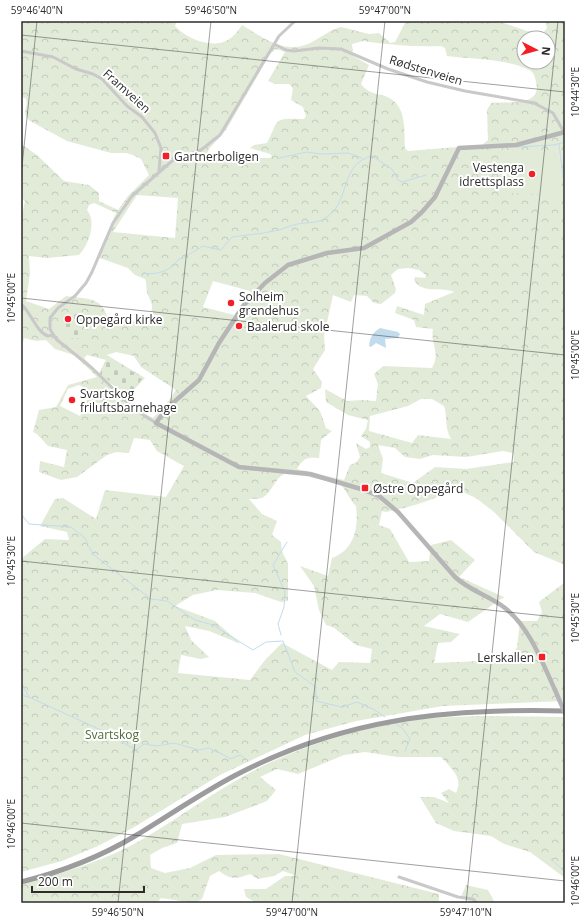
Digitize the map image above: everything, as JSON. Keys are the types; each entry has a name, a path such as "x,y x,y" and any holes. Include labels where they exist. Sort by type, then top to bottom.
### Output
{"highway":[{"path":"21,879 68,865 98,852 133,833 215,782 276,752 323,734 381,719 422,712 483,708 565,710"},
{"path":"21,882 53,873 99,855 135,836 200,795 239,773 277,755 325,737 382,722 423,716 484,710 565,710"}],"main road":[{"path":"565,132 516,145 459,148 435,197 411,222 364,248 327,253 293,263 279,272 244,305 219,343 199,380 166,409 156,423 239,467 310,474 362,489 383,499 398,512 460,582 500,604 516,618 532,643 565,710"}],"street":[{"path":"156,423 134,409 92,368 53,335 49,324 52,314 82,288 92,272 118,213 132,196 159,171 175,159 195,153 206,147 220,135 274,44 282,32 295,21"},
{"name":"Rødstenveien","path":"274,44 286,50 294,51 319,48 341,49 388,69 427,82 454,89 534,103 553,113 565,132"},
{"name":"Framveien","path":"21,51 53,57 76,69 93,74 102,79 127,106 142,117 156,133 161,148 159,171"},
{"path":"21,304 30,313 44,335 53,335"},
{"path":"399,877 458,897 473,900 477,903"}],"green space":[{"name":"Svartskog","path":"21,21 177,21 175,26 187,36 202,42 210,43 225,41 233,36 242,25 266,40 283,46 292,47 310,43 341,27 369,34 379,33 390,43 395,42 406,21 498,21 524,30 516,30 516,65 489,60 447,56 445,48 441,46 382,44 363,41 352,44 353,56 369,65 361,84 369,91 392,100 401,111 404,125 405,148 408,151 482,145 488,140 487,110 491,103 521,102 528,100 534,96 537,90 535,77 529,70 556,70 556,30 545,30 547,28 545,21 565,21 565,565 534,552 494,512 476,498 454,488 438,497 421,503 386,512 382,511 379,525 390,529 409,562 429,561 431,545 451,540 475,560 459,577 504,597 468,622 440,614 424,626 460,634 451,642 438,643 434,663 481,661 500,663 517,648 520,621 537,621 542,612 539,602 565,582 565,701 443,706 356,721 305,735 220,775 131,829 98,846 62,861 21,872 21,559 45,539 69,540 67,532 40,526 55,499 63,498 96,519 105,490 166,497 184,466 157,451 150,440 134,438 129,453 116,452 107,455 77,477 61,480 39,472 40,461 64,467 67,450 48,446 37,434 33,432 39,410 56,407 68,385 97,377 74,355 55,349 46,340 36,341 24,338 21,350 21,214 22,215 25,201 21,198 21,144 37,155 64,181 89,185 99,193 99,201 118,210 128,196 149,175 141,159 133,155 126,153 111,153 67,141 30,121 25,112 27,103 26,99 21,96","holes":["276,49 285,52 268,81 275,84 289,84 293,88 291,100 303,107 306,116 304,119 281,120 276,125 267,143 254,145 250,148 270,154 272,156 270,158 248,158 235,154 227,156 217,152 210,156 208,152 209,149 226,130 270,54","137,195 178,198 175,238 113,232","94,203 116,213 97,257 128,268 135,275 145,279 147,292 152,307 146,318 134,321 108,319 102,306 97,302 66,296 49,309 26,301 30,274 29,256 47,258 79,255 89,239 92,227 90,215 87,210 89,205","408,268 419,270 426,275 425,278 415,277 414,280 418,285 428,289 450,290 454,292 425,304 424,315 397,306 395,313 414,320 416,327 433,329 432,334 436,357 435,362 432,368 383,366 374,374 378,384 376,401 347,401 325,389 326,402 348,415 368,420 366,429 361,436 370,442 370,447 366,449 356,443 360,457 357,462 350,465 344,480 297,469 306,459 311,457 319,458 321,440 332,431 326,428 320,411 306,396 321,388 322,382 313,369 325,350 324,336 333,295 351,302 354,295 367,296 374,303 381,304 395,293 396,289 391,275 398,269","213,281 250,291 234,315 203,307","116,352 134,356 141,367 176,390 168,402 153,418 136,409 108,382 129,395 145,378 107,355","87,355 106,360 99,373 84,358","79,385 92,391 80,416 60,406 68,389","421,399 432,399 444,406 447,426 451,439 418,435 412,443 369,431 370,416 408,406","378,445 395,448 405,457 420,459 433,455 466,457 503,451 513,453 514,462 466,469 435,467 413,483 381,473 383,459","284,474 305,476 339,484 344,488 351,501 356,506 356,530 350,544 345,550 332,558 328,576 300,566 314,586 319,610 326,625 333,627 356,645 372,649 370,663 339,662 332,670 282,643 265,660 250,680 178,673 181,655 201,659 209,657 191,640 185,626 209,631 241,644 215,621 175,606 193,595 217,590 255,593 281,602 288,601 288,564 282,551 281,542 272,535 277,521 262,514 249,499 257,499 265,496"]},
{"name":"Vestenga idrettsplass","path":"504,154 561,156 559,195 503,193"},
{"path":"62,312 81,312 82,338 62,338"},
{"path":"108,357 143,378 129,394 100,374"},
{"path":"442,717 565,717 565,878 530,852 504,844 491,836 454,831 436,823 420,797 434,797 449,803 441,793 449,789 456,793 458,788 455,774 441,757 397,757 365,752 344,755 298,774 277,769 260,777 276,790 267,801 225,817 182,824 177,843 162,848 150,855 151,868 165,873 190,868 216,855 279,854 439,894 439,903 257,903 246,897 244,889 266,889 285,876 297,876 283,871 274,876 258,879 250,874 234,878 219,871 210,876 202,899 195,903 161,898 157,903 21,903 21,884 84,866 129,847 235,781 284,756 318,743 388,724"},
{"path":"466,885 488,890 495,903 472,903 461,897"}],"water":[{"path":"380,328 398,332 400,334 398,338 385,339 386,348 376,343 371,347 369,346 372,336"}],"waterway":[{"path":"517,147 554,145 565,142"},
{"path":"559,144 565,191"},
{"path":"279,158 307,152 321,154 348,153 362,158"},
{"path":"143,273 154,274 164,271 176,263 179,259 203,246 221,250 232,237 258,234 295,225 317,222 324,219 340,202 354,167 362,160 372,156 392,169 398,180 402,182 426,175"},
{"path":"21,514 29,524 71,527 85,538 87,542"},
{"path":"281,635 278,624 284,607 285,592 273,565 287,542"},
{"path":"89,547 94,555 151,599 167,601 195,620 213,625 253,650 266,642 283,641 295,672 316,687 316,701 342,707 357,702 373,709 385,717"},
{"path":"21,682 29,697 101,730 136,750 144,744 157,746 174,743 199,750 209,748 230,759 240,755 246,759"},
{"path":"21,695 28,697"},
{"path":"395,723 403,729 410,739 405,751"},
{"path":"551,859 565,872"}],"place":[{"name":"Gartnerboligen","path":"166,156"},
{"name":"Vestenga idrettsplass","path":"532,174"},
{"name":"Solheim grendehus","path":"231,303"},
{"name":"Oppegård kirke","path":"68,319"},
{"name":"Baalerud skole","path":"239,326"},
{"name":"Svartskog friluftsbarnehage","path":"72,400"},
{"name":"Østre Oppegård","path":"365,488"},
{"name":"Lerskallen","path":"542,657"}]}
